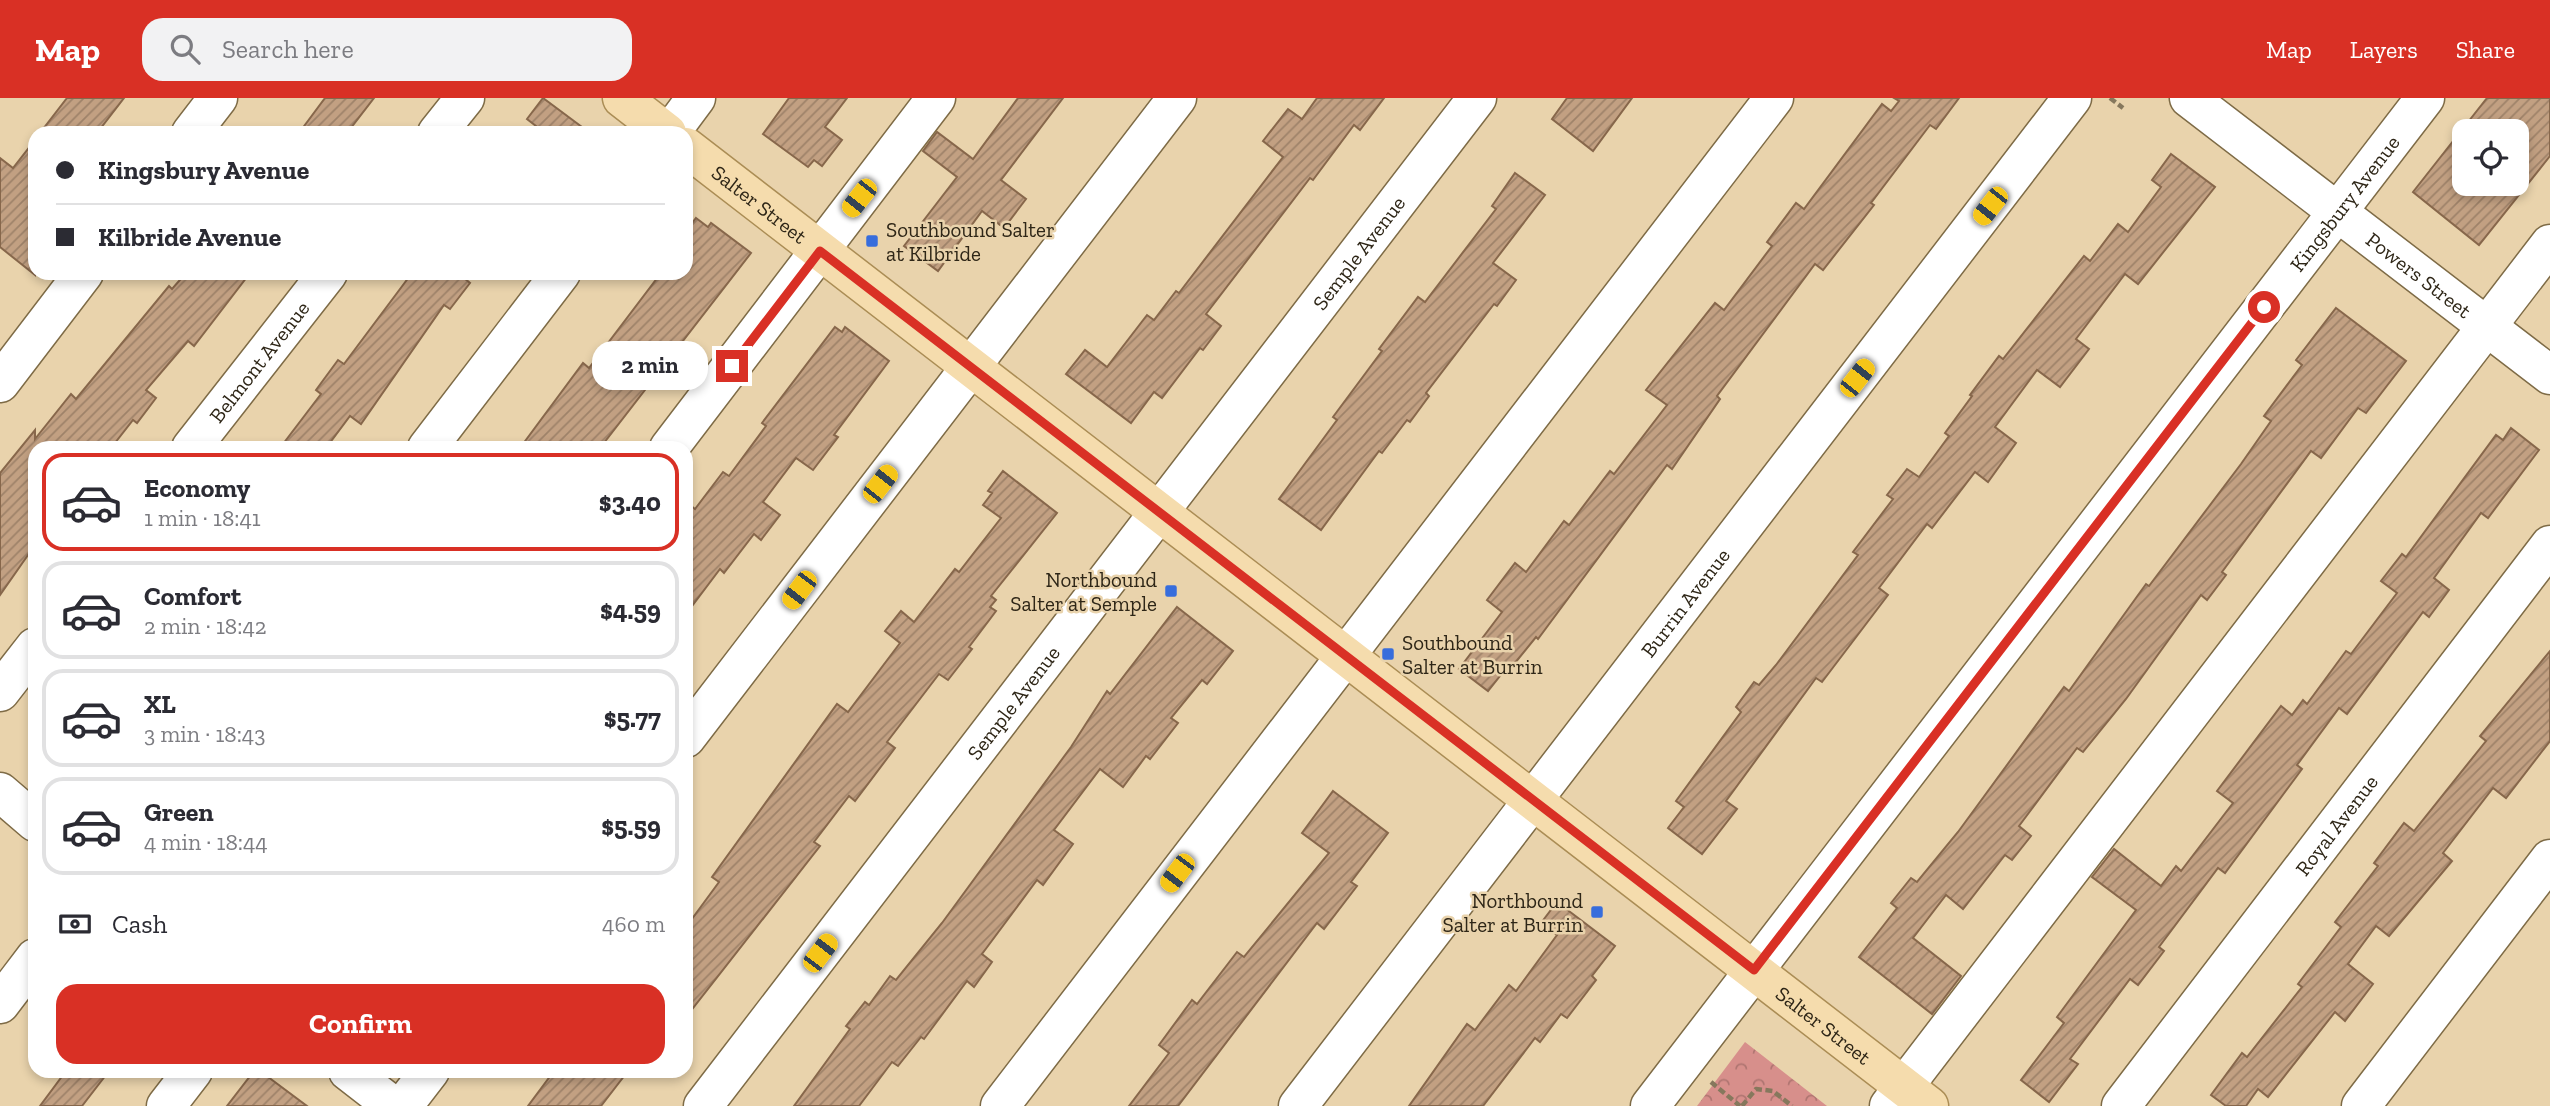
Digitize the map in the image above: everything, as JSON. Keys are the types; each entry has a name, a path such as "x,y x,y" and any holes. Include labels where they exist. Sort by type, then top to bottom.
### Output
{"main road":[{"path":"622,98 659,126"},
{"name":"Salter Street","path":"693,152 1754,970 1907,1100"}],"street":[{"path":"196,126 218,98"},
{"path":"442,126 464,98"},
{"path":"674,126 696,98"},
{"path":"674,441 936,98"},
{"path":"693,729 1177,98"},
{"name":"Semple Avenue","path":"703,1106 1157,511 1477,98"},
{"path":"1000,1106 1344,654 1774,98"},
{"name":"Burrin Avenue","path":"1298,1106 2072,98"},
{"name":"Powers Street","path":"2189,98 2550,375"},
{"name":"Kingsbury Avenue","path":"1650,1106 2425,98"},
{"path":"1907,1100 2550,244"},
{"path":"0,383 79,280"},
{"name":"Belmont Avenue","path":"196,441 323,280"},
{"path":"432,441 556,280"},
{"name":"Royal Avenue","path":"2121,1106 2550,545"},
{"path":"0,692 28,656"},
{"path":"0,793 28,815"},
{"path":"2361,1106 2550,859"},
{"path":"0,1004 28,967"},
{"path":"166,1106 188,1078"},
{"path":"357,1078 393,1106"},
{"path":"403,1106 425,1078"}],"path":[{"path":"2110,98 2123,108"},
{"path":"1708,1079 1741,1106 1756,1089 1773,1091 1792,1106"}],"green space":[{"path":"1745,1042 1827,1106 1697,1106"}],"building":[{"path":"67,98 124,98 102,126 45,126"},
{"path":"325,98 374,98 352,126 304,126"},
{"path":"543,98 581,126 536,126 527,119"},
{"path":"789,98 847,98 825,127 842,140 822,166 814,160 808,167 763,134"},
{"path":"1018,98 1063,98 1001,180 1026,199 1004,228 982,211 938,271 904,246 957,177 923,151 937,132 973,159"},
{"path":"1317,98 1384,98 1360,130 1354,125 1313,180 1310,178 1206,314 1221,326 1203,350 1200,348 1162,398 1154,392 1131,423 1066,374 1085,350 1107,367 1147,315 1154,320 1176,291 1179,293 1283,157 1263,141 1288,109 1302,119"},
{"path":"1567,98 1632,98 1593,151 1552,119"},
{"path":"1894,98 1959,98 1936,129 1930,125 1871,203 1874,205 1823,270 1815,264 1717,396 1720,399 1672,469 1667,465 1538,639 1536,637 1507,673 1504,671 1488,691 1459,669 1502,612 1487,600 1515,563 1526,572 1564,521 1569,525 1610,471 1614,474 1667,405 1646,390 1715,303 1724,310 1772,246 1767,242 1796,203 1804,209 1882,104 1891,111 1899,101"},
{"path":"2487,98 2550,98 2550,156 2529,182 2529,119 2470,119"},
{"path":"2452,142 2452,196 2518,196 2479,245 2413,192"},
{"path":"28,149 28,269 0,247 0,158 13,168"},
{"path":"2171,154 2215,187 2138,284 2125,274 2076,339 2089,349 2060,387 2037,370 1995,427 2016,443 1988,482 1975,472 1932,528 1927,524 1879,588 1888,595 1822,682 1816,678 1726,801 1737,809 1702,854 1668,828 1684,807 1676,801 1741,712 1736,707 1754,682 1759,685 1776,665 1858,555 1853,552 1893,499 1887,495 1907,469 1919,477 1949,436 1945,433 1972,396 1970,395 1999,356 2003,359 2084,256 2090,261 2118,224 2128,232 2161,187 2152,180"},
{"path":"1515,173 1545,195 1493,263 1516,280 1497,306 1494,304 1426,393 1429,396 1410,422 1407,420 1382,453 1379,451 1321,530 1279,499 1337,420 1333,417 1382,351 1379,349 1418,297 1425,302 1496,209 1492,206"},
{"path":"696,218 708,227 711,223 751,253 605,441 525,441 583,363 589,368 656,280 693,280 693,222"},
{"path":"180,280 245,280 194,346 188,341 146,390 156,398 137,423 133,420 116,441 28,441 28,555 0,595 0,473 35,430 35,439 71,394 76,399 169,286 172,289"},
{"path":"407,280 466,280 470,283 450,309 444,305 361,424 350,416 331,441 285,441 321,394 316,390 338,360 344,364"},
{"path":"2336,308 2406,361 2366,413 2358,408 2321,458 2311,451 2222,572 2226,575 2207,600 2201,595 2126,699 2083,752 2077,748 2019,826 2031,836 2012,860 2005,855 1963,909 1946,895 1913,938 1961,976 1932,1014 1859,957 1897,908 1891,903 1911,878 1917,882 1958,832 2064,687 2069,691 2146,584 2149,586 2241,464 2271,421 2264,416 2302,365 2296,360"},
{"path":"835,327 842,332 845,327 889,361 834,435 838,437 813,470 796,458 763,502 780,515 761,540 754,534 724,573 720,569 693,605 693,507 695,509 723,472 729,476 766,426 762,423"},
{"path":"2511,428 2539,450 2488,518 2481,513 2434,578 2449,590 2429,617 2423,612 2347,714 2339,708 2297,765 2302,769 2225,873 2218,868 2159,947 2164,951 2138,985 2130,979 2070,1059 2078,1064 2049,1102 2021,1080 2064,1023 2057,1017 2136,910 2092,877 2114,849 2161,886 2176,866 2181,871 2233,803 2217,791 2281,706 2292,715 2303,700 2307,704 2346,651 2351,654 2397,593 2381,581 2402,554 2406,557 2496,435 2503,440"},
{"path":"1003,471 1057,513 991,596 996,600 990,607 996,611 969,647 972,649 948,680 939,674 887,742 895,748 855,801 849,796 814,842 820,846 693,1008 693,917 719,882 712,877 837,704 848,712 900,643 885,631 901,611 914,622 955,569 959,572 1001,518 983,505 992,493 988,491"},
{"path":"1177,607 1233,651 1207,684 1202,680 1171,718 1178,723 1150,759 1146,756 1123,787 1100,769 1054,830 1073,844 1043,885 1037,880 982,954 992,962 974,987 967,981 924,1039 921,1037 898,1066 892,1062 859,1106 794,1106 850,1029 846,1026 865,1002 869,1005 890,976 896,980 942,923 1071,747 1107,691 1110,694"},
{"path":"2550,651 2550,741 2506,798 2493,788 2443,853 2452,861 2389,936 2376,926 2348,964 2373,984 2345,1021 2335,1012 2268,1097 2258,1089 2246,1106 2226,1106 2211,1095 2242,1053 2247,1057 2302,987 2298,984 2341,927 2335,922 2378,866 2374,863 2404,823 2414,831 2486,741 2480,736"},
{"path":"1333,791 1388,833 1351,882 1357,886 1324,929 1317,923 1178,1106 1129,1106 1169,1053 1159,1045 1192,1000 1197,1004 1237,952 1244,957 1329,853 1302,833"},
{"path":"1557,902 1615,946 1592,976 1596,980 1567,1018 1561,1014 1540,1042 1535,1038 1483,1106 1409,1106 1467,1024 1475,1030 1509,985 1516,991 1557,935 1541,923"},
{"path":"61,1078 104,1078 82,1106 40,1106"},
{"path":"249,1078 269,1078 307,1106 227,1106"},
{"path":"549,1078 623,1078 601,1106 528,1106"}],"place":[{"name":"Southbound Salter at Kilbride","path":"872,241"},
{"name":"Northbound Salter at Semple","path":"1171,591"},
{"name":"Southbound Salter at Burrin","path":"1388,654"},
{"name":"Northbound Salter at Burrin","path":"1597,912"}],"route":[{"path":"732,366 820,251 1754,970 2264,307"}]}
